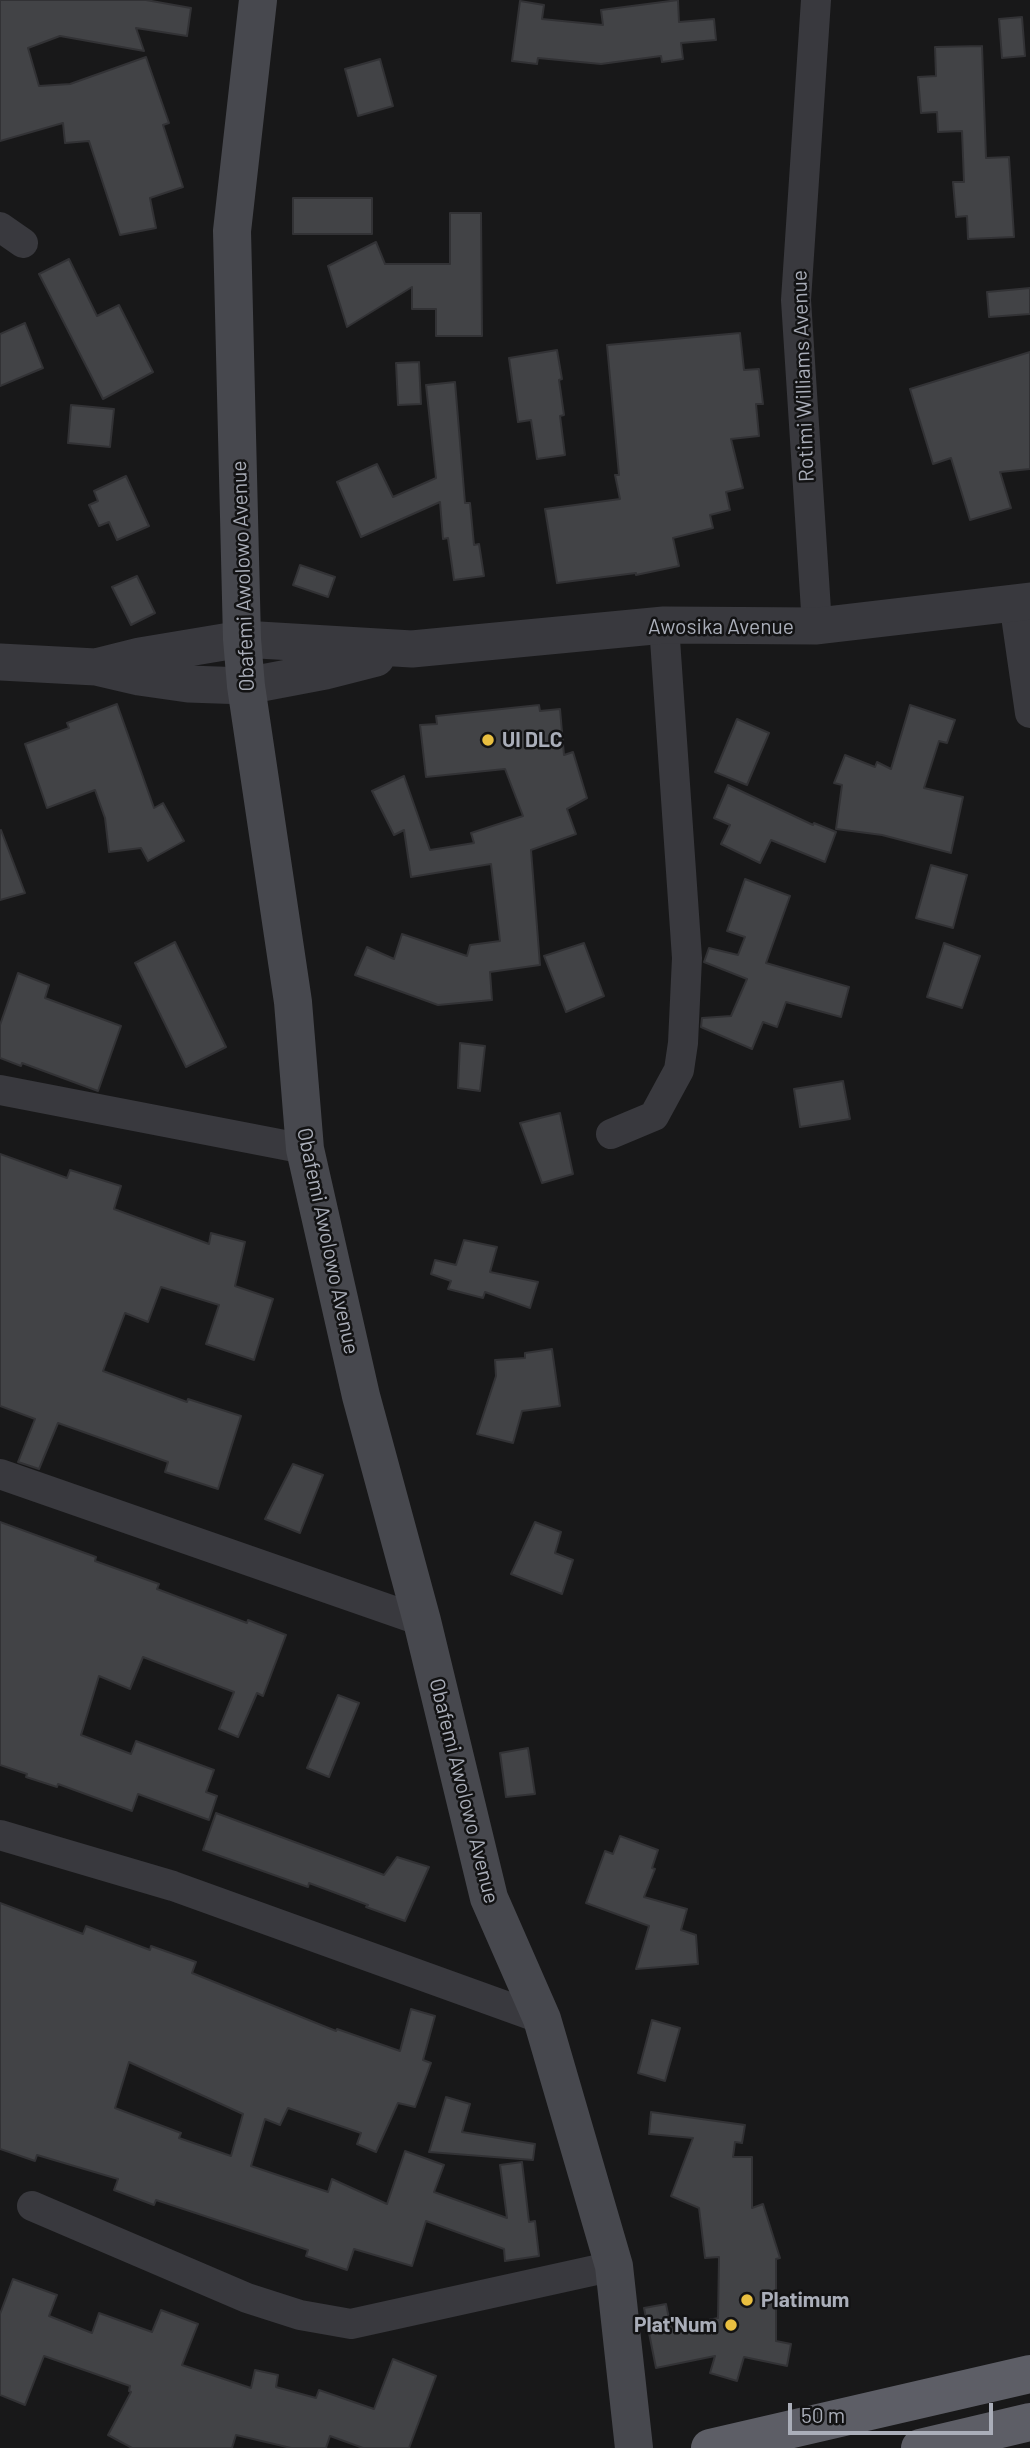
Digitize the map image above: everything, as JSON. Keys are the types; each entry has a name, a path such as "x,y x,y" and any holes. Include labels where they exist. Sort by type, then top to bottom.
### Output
{"highway":[{"path":"710,2448 1030,2374"},
{"path":"920,2448 1030,2422"}],"main road":[{"name":"Obafemi Awolowo Avenue","path":"258,0 232,231 242,639 246,686 293,1002 305,1149 361,1396 422,1622 489,1898 541,2019 614,2266 634,2448"}],"street":[{"name":"Rotimi Williams Avenue","path":"816,0 796,300 817,626"},
{"name":"Awosika Avenue","path":"96,667 140,656 242,639 412,649 664,625 817,626 1022,601"},
{"path":"1022,601 1030,713"},
{"path":"611,1134 654,1116 679,1070 683,1043 687,958 664,625"},
{"name":"Awosika Avenue","path":"96,667 188,684 246,686 326,671 412,649"},
{"path":"0,662 96,667"},
{"path":"0,1090 305,1149"},
{"path":"0,1474 422,1622"},
{"path":"0,1835 173,1886 541,2019"},
{"path":"33,2206 247,2298 300,2315 351,2324 614,2266"}],"building":[{"path":"0,0 146,0 191,8 187,36 136,28 144,51 60,36 28,48 39,86 70,84 146,57 169,123 163,125 183,187 150,198 156,228 120,235 89,141 65,143 63,123 0,141"},
{"path":"678,0 679,22 714,19 716,40 681,43 683,59 662,62 661,56 601,64 538,58 537,64 512,61 520,1 544,5 542,19 603,25 601,10"},
{"path":"1022,17 1025,56 1002,58 999,19"},
{"path":"982,46 986,158 1009,157 1014,237 968,239 967,216 956,217 953,182 964,182 962,131 938,132 937,112 921,113 918,77 936,76 935,47"},
{"path":"380,59 393,106 358,116 345,69"},
{"path":"293,198 372,198 372,234 293,234"},
{"path":"450,213 481,213 482,336 436,336 436,309 412,309 412,287 347,327 328,266 376,242 385,264 450,264"},
{"path":"69,259 97,316 119,305 153,372 103,399 39,274"},
{"path":"1030,288 1030,314 989,317 987,292"},
{"path":"25,323 43,368 0,386 0,334"},
{"path":"740,333 744,370 759,369 763,404 756,404 759,436 731,439 743,488 726,492 730,510 710,515 713,528 673,538 679,566 636,575 557,583 545,509 620,499 615,475 619,475 607,345"},
{"path":"557,350 562,379 559,380 564,415 560,416 565,455 537,459 531,420 518,422 509,358"},
{"path":"1030,352 1030,469 1000,472 1011,508 970,520 951,458 933,464 910,389"},
{"path":"419,362 421,404 398,405 396,363"},
{"path":"455,382 465,503 470,503 474,545 479,544 484,576 454,580 448,538 443,539 440,502 361,537 337,482 377,464 393,497 436,478 426,385"},
{"path":"71,405 114,409 110,447 68,443"},
{"path":"126,476 149,526 117,540 109,522 99,526 89,505 98,501 94,491"},
{"path":"300,565 335,577 328,597 293,585"},
{"path":"137,576 155,613 131,625 112,587"},
{"path":"117,704 154,808 163,803 184,841 148,861 141,848 109,852 105,818 95,790 47,808 25,744 69,728 67,723"},
{"path":"539,705 540,711 560,709 564,755 573,752 587,798 567,809 576,834 531,850 540,965 490,972 492,1000 438,1005 355,975 367,947 394,959 402,934 467,956 470,945 500,941 491,864 411,877 404,830 394,835 372,791 404,776 430,850 474,843 471,833 523,816 505,769 426,777 420,725 437,724 436,716"},
{"path":"910,705 955,720 947,743 939,741 924,788 963,797 951,853 882,835 836,829 842,785 834,783 845,755 875,767 877,762 891,769"},
{"path":"737,719 769,733 747,785 715,772"},
{"path":"728,785 813,825 814,823 836,832 825,862 771,840 760,863 721,844 730,825 714,818"},
{"path":"0,831 25,893 0,900"},
{"path":"931,865 967,875 953,928 916,918"},
{"path":"745,879 790,896 766,963 849,987 841,1017 786,1002 777,1027 763,1022 752,1049 701,1027 702,1018 731,1016 747,979 704,962 709,948 738,955 745,937 727,931"},
{"path":"175,942 226,1047 186,1067 135,963"},
{"path":"584,943 604,996 566,1012 544,956"},
{"path":"944,943 980,956 962,1008 927,997"},
{"path":"18,973 49,985 45,998 121,1026 98,1091 22,1063 21,1066 0,1058 0,1025"},
{"path":"460,1043 485,1046 480,1091 458,1088"},
{"path":"843,1081 850,1119 800,1127 794,1089"},
{"path":"560,1113 573,1174 542,1183 520,1123"},
{"path":"0,1154 67,1178 70,1170 121,1186 114,1209 209,1244 211,1233 245,1242 235,1286 273,1299 254,1360 206,1344 219,1305 161,1287 148,1322 125,1313 103,1371 187,1402 188,1399 241,1416 218,1489 165,1472 168,1462 58,1423 39,1469 18,1462 35,1419 0,1406"},
{"path":"464,1240 497,1247 490,1272 538,1282 530,1308 485,1292 483,1298 448,1289 451,1281 431,1274 435,1260 456,1265"},
{"path":"552,1349 560,1406 522,1411 513,1443 477,1434 496,1376 495,1360 525,1358 525,1353"},
{"path":"293,1464 323,1475 300,1533 265,1519"},
{"path":"0,1522 96,1557 95,1561 159,1584 157,1589 286,1635 263,1696 257,1693 238,1737 219,1729 234,1692 143,1657 130,1689 99,1676 81,1735 131,1754 136,1741 214,1770 206,1792 217,1796 209,1820 138,1794 132,1811 58,1784 57,1787 26,1777 27,1774 0,1765"},
{"path":"535,1522 561,1532 555,1553 573,1560 562,1594 511,1574"},
{"path":"338,1695 359,1703 329,1777 307,1768"},
{"path":"528,1748 535,1794 506,1797 500,1753"},
{"path":"216,1813 384,1875 397,1857 429,1867 405,1921 309,1883 308,1887 203,1850"},
{"path":"620,1836 658,1850 652,1868 655,1869 644,1897 687,1909 681,1930 696,1935 698,1964 636,1969 649,1926 586,1903 605,1851 613,1854"},
{"path":"0,1903 83,1934 86,1926 150,1950 151,1946 196,1962 192,1973 336,2031 337,2029 400,2051 411,2009 435,2016 423,2060 431,2063 415,2107 398,2103 376,2152 357,2144 361,2133 288,2108 280,2125 265,2119 251,2166 328,2192 332,2179 387,2204 405,2151 444,2165 434,2192 507,2218 500,2165 522,2162 529,2222 535,2221 539,2256 505,2261 504,2249 426,2221 412,2266 354,2249 347,2270 306,2256 308,2250 156,2200 154,2205 114,2190 118,2179 37,2155 35,2161 0,2149","holes":["129,2062 243,2114 231,2156 179,2138 181,2133 115,2108"]},
{"path":"652,2020 680,2028 665,2081 638,2073"},
{"path":"446,2097 470,2104 462,2132 535,2144 533,2160 429,2152"},
{"path":"651,2112 745,2125 742,2143 735,2142 733,2157 752,2157 752,2208 763,2204 780,2258 776,2259 776,2341 791,2344 787,2366 744,2357 737,2381 710,2373 715,2356 656,2368 644,2308 666,2304 671,2328 718,2318 719,2257 705,2258 699,2208 671,2196 693,2138 649,2134"},
{"path":"13,2279 57,2295 49,2316 92,2333 99,2313 152,2332 161,2310 198,2324 182,2365 251,2388 255,2370 278,2375 276,2387 316,2398 319,2390 374,2409 393,2359 436,2376 409,2448 363,2448 330,2436 326,2448 291,2448 236,2435 232,2448 132,2448 108,2435 131,2392 130,2386 44,2356 25,2405 0,2395 0,2314"}],"place":[{"name":"UI DLC","path":"488,740"},
{"name":"Platimum","path":"747,2300"},
{"name":"Plat'Num","path":"731,2325"}]}
